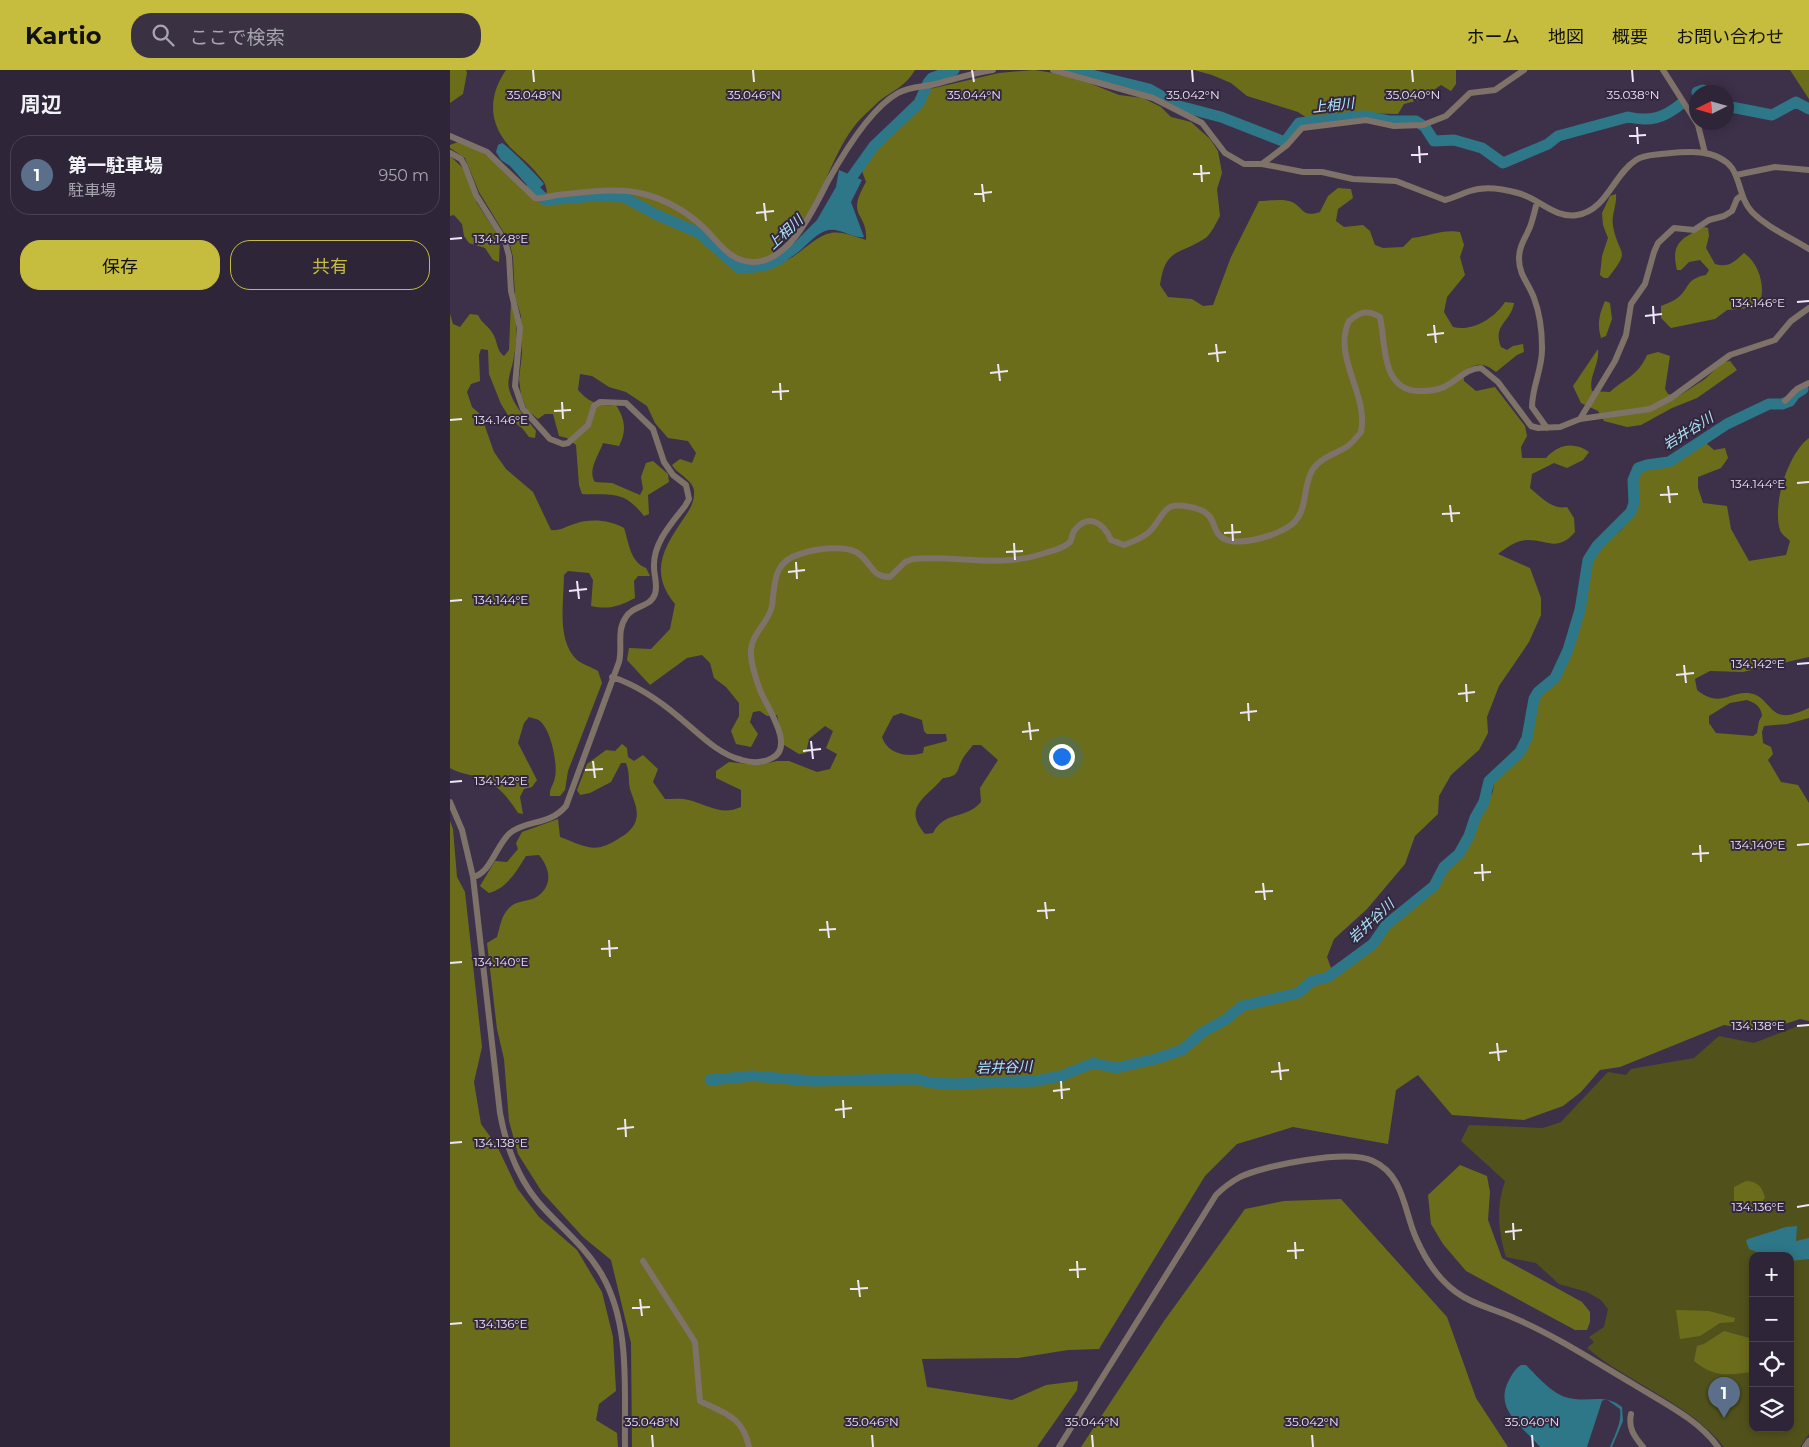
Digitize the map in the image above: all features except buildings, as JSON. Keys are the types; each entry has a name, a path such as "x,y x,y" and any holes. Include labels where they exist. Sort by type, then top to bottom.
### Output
{"street":[{"path":"450,136 487,152 535,198 622,190 644,194 669,204 684,213 704,228 729,254 742,261 753,262 773,256 784,247 811,216 829,180 867,120 878,108 898,92 993,70"},
{"path":"1054,70 1153,98 1202,123 1225,153 1244,164 1262,164 1302,172 1322,172 1344,178 1396,181 1445,200 1482,188 1516,192 1565,215 1586,213 1595,208 1630,164 1638,158 1684,152 1705,153 1726,161 1736,175 1741,196 1750,210 1764,222 1809,249"},
{"path":"1262,164 1287,145 1302,128 1366,120 1394,126 1424,125 1446,116 1470,93 1495,90 1524,70"},
{"path":"1663,70 1698,125 1705,153"},
{"path":"450,152 461,159 465,166 476,195 504,241 509,256 511,291 520,328 515,386 523,409 550,439 562,444 574,438 588,426 594,406 600,402 626,403 653,429 664,462 673,475 686,485 689,491 685,506 658,543 654,558 656,592 651,600 631,611 621,626 621,653 583,764 566,806 552,818 512,831 504,838 483,872 473,877"},
{"path":"1736,175 1775,166 1809,170"},
{"path":"1580,419 1615,361 1626,335 1631,304 1645,284 1658,243 1674,228 1694,230 1709,220 1724,216 1732,211 1737,199 1741,196"},
{"path":"1537,202 1530,228 1520,246 1519,258 1523,279 1538,309 1541,327 1542,350 1540,371 1533,389 1532,407 1547,428"},
{"path":"612,677 630,682 679,717 700,736 730,755 741,760 766,761 775,757 780,750 781,739 777,725 760,690 751,658 751,648 753,640 771,609 778,568 789,558 820,550 847,549 864,558 878,576 885,578 890,577 905,562 913,558 1014,562 1059,548 1070,542 1074,531 1085,523 1095,521 1106,527 1111,540 1124,545 1148,533 1170,507 1178,505 1202,510 1208,514 1213,521 1215,531 1221,538 1233,542 1243,543 1288,528 1295,522 1305,503 1308,480 1314,468 1349,445 1361,432 1362,408 1352,382 1344,342 1349,320 1360,313 1372,312 1380,317 1385,359 1390,372 1401,386 1409,390 1433,391 1453,382 1471,368 1481,368 1498,382 1531,426 1547,428 1580,419 1650,409 1672,398 1730,356 1775,340 1792,321 1809,308"},
{"path":"1786,401 1797,389 1809,383"},
{"path":"450,802 462,830 473,877 504,1137 523,1182 539,1203 592,1259 612,1296 624,1349 625,1447"},
{"path":"1059,1447 1216,1195 1228,1183 1254,1172 1329,1157 1349,1156 1373,1161 1394,1179 1404,1198 1415,1236 1424,1255 1443,1282 1458,1294 1478,1305 1513,1317 1590,1358 1679,1412 1718,1447"},
{"path":"643,1261 695,1342 700,1401 736,1420 742,1426 749,1447"},
{"path":"1631,1414 1629,1424 1635,1438 1643,1447"},
{"path":"1805,1447 1809,1441"}],"shaded area":[{"path":"450,70 466,70 467,73 463,94 450,103"},
{"path":"506,70 915,70 903,84 878,102 848,135 820,193 807,215 792,235 773,252 780,263 794,256 819,238 831,233 844,234 866,240 864,224 857,209 860,194 866,182 862,171 877,149 914,111 930,89 999,73 1034,70 1054,73 1089,83 1119,95 1143,98 1161,107 1171,117 1191,122 1210,139 1218,151 1222,173 1217,189 1220,216 1207,237 1174,254 1165,264 1160,285 1168,297 1192,299 1203,306 1213,305 1231,257 1259,201 1288,201 1296,204 1306,213 1314,214 1320,212 1328,196 1338,188 1351,189 1353,198 1338,209 1336,221 1344,227 1363,225 1370,231 1375,245 1383,248 1403,247 1412,238 1442,232 1460,232 1464,245 1460,257 1465,275 1447,297 1444,312 1453,327 1468,327 1475,326 1489,318 1505,302 1514,303 1509,315 1500,328 1499,340 1501,347 1507,350 1513,346 1523,344 1524,352 1517,355 1496,372 1483,365 1476,365 1463,372 1464,381 1476,391 1495,387 1525,426 1527,436 1521,447 1522,458 1546,458 1561,447 1566,446 1577,446 1589,452 1583,460 1567,468 1554,463 1532,474 1530,488 1552,505 1567,507 1574,518 1575,532 1563,542 1552,543 1526,540 1511,545 1498,554 1530,568 1541,598 1541,615 1529,642 1499,686 1487,717 1488,733 1479,750 1451,775 1439,796 1438,814 1415,836 1405,864 1367,909 1334,939 1327,957 1331,968 1342,968 1375,946 1403,912 1432,892 1450,866 1465,851 1493,791 1494,782 1523,754 1531,736 1535,706 1540,694 1560,677 1573,649 1582,619 1591,564 1598,550 1622,529 1637,507 1636,486 1641,471 1651,466 1671,464 1706,443 1714,450 1725,448 1728,458 1721,468 1698,477 1698,488 1703,503 1727,506 1731,529 1749,561 1786,555 1790,541 1780,530 1778,507 1780,494 1788,467 1794,455 1809,438 1809,657 1743,672 1710,671 1695,679 1697,690 1706,696 1721,698 1748,693 1760,697 1772,710 1783,715 1793,714 1809,708 1809,718 1787,724 1764,726 1762,732 1763,743 1771,747 1773,754 1768,760 1781,782 1798,785 1809,803 1809,1021 1800,1019 1764,1031 1724,1025 1620,1067 1600,1070 1581,1092 1563,1106 1524,1120 1452,1115 1418,1075 1396,1090 1388,1144 1293,1127 1237,1144 1205,1176 1099,1349 1068,1350 1018,1358 922,1359 927,1387 1012,1400 1046,1385 1078,1381 1077,1390 1037,1447 632,1447 631,1343 611,1260 583,1237 542,1192 518,1154 509,1121 504,1059 497,1029 487,943 497,937 502,918 512,905 535,898 543,891 548,881 547,870 539,855 526,856 510,879 495,891 489,893 480,886 495,861 507,862 518,849 516,843 522,832 558,819 560,837 584,846 597,848 612,843 628,832 635,822 637,812 630,789 626,763 621,763 611,782 590,793 580,795 577,790 587,764 606,750 615,751 622,744 627,748 628,757 634,761 643,755 658,769 653,782 665,799 686,799 721,810 741,807 741,790 716,778 716,771 729,762 759,765 777,761 789,761 817,772 830,769 837,754 826,748 833,731 825,726 809,739 806,753 799,754 784,745 777,715 767,716 760,711 753,712 750,722 758,734 751,747 736,744 731,731 739,716 739,703 726,687 714,678 710,663 702,655 687,658 650,685 627,660 629,648 651,649 670,629 675,604 662,581 662,561 670,540 693,502 694,494 693,486 672,465 680,459 692,463 696,453 688,441 668,438 655,423 647,406 626,392 609,387 592,376 580,374 578,390 595,403 616,405 624,425 622,441 619,446 603,443 594,462 592,473 595,482 612,483 640,495 643,489 641,477 646,463 653,461 668,474 669,482 648,495 649,514 644,516 630,501 623,498 609,495 582,494 579,485 576,445 567,438 559,436 553,414 545,414 538,419 527,410 521,395 519,379 522,354 521,316 515,296 513,257 509,241 479,192 465,158 450,148 450,145 458,142 475,148 490,158 540,200 547,192 543,180 503,139 498,129 493,110 496,90","holes":["1747,700 1758,706 1762,716 1757,733 1753,736 1716,733 1709,723 1709,716 1730,703","901,713 922,720 924,731 927,734 946,734 947,741 924,747 923,753 905,755 893,751 882,737 893,716","973,745 981,745 998,760 980,788 981,802 975,808 943,821 933,833 925,834 918,825 916,817 919,803 943,778 953,776 957,772 963,758"]},
{"path":"1194,70 1456,70 1456,84 1451,91 1441,85 1419,100 1404,104 1398,114 1360,113 1310,120 1298,112 1247,96 1231,83"},
{"path":"1790,70 1809,70 1809,99"},
{"path":"450,156 464,169 477,203 500,238 499,262 493,260 485,248 469,243 464,236 462,224 454,215 450,216"},
{"path":"1616,194 1613,226 1622,256 1608,278 1604,278 1600,275 1602,256 1608,238 1603,225 1602,213 1610,196"},
{"path":"1704,227 1708,228 1709,236 1706,248 1715,264 1728,265 1744,253 1750,258 1758,270 1762,285 1761,300 1758,307 1727,310 1715,319 1671,328 1661,318 1661,306 1680,296 1694,279 1706,275 1709,270 1700,260 1689,262 1681,270 1677,270 1675,253 1684,238"},
{"path":"511,301 514,308 516,338 509,389 517,406 536,431 535,438 529,437 522,428 511,420 501,404 489,374 488,350 481,349 479,355 480,381 471,384 467,392 472,407 481,415 494,452 506,469 533,492 551,530 587,521 600,521 618,525 624,528 633,557 646,568 650,576 638,576 634,581 635,598 619,605 603,608 591,606 593,580 589,573 568,571 564,575 563,620 566,642 570,652 577,660 598,671 602,683 568,771 565,790 560,796 550,796 556,771 553,748 544,725 540,721 529,717 524,723 518,743 537,780 532,787 524,789 520,797 523,814 518,813 507,797 493,784 450,768 450,314 453,324 460,327 470,314 478,315 495,337 504,356 509,350"},
{"path":"1605,301 1610,303 1612,319 1606,336 1601,338 1599,320"},
{"path":"1598,349 1591,386 1592,391 1610,392 1640,368 1647,355 1658,352 1670,356 1665,389 1668,394 1679,396 1705,379 1723,362 1730,361 1737,370 1697,398 1672,408 1641,425 1627,427 1604,421 1598,411 1581,403 1573,386"},
{"path":"450,821 453,829 457,877 465,892 482,1047 474,1082 481,1124 497,1146 517,1188 539,1217 577,1250 602,1292 613,1337 616,1391 599,1404 596,1420 617,1433 618,1447 450,1447"},
{"path":"1801,1025 1809,1025 1809,1434 1800,1447 1724,1447 1710,1431 1676,1405 1621,1372 1587,1348 1594,1342 1589,1337 1604,1327 1608,1309 1601,1300 1587,1292 1559,1284 1536,1263 1506,1257 1499,1219 1500,1200 1505,1181 1461,1141 1469,1125 1543,1128 1561,1122 1608,1072 1626,1075 1631,1069 1694,1058 1719,1036 1754,1043"},
{"path":"1460,1165 1487,1176 1490,1192 1488,1220 1502,1258 1582,1302 1590,1312 1590,1322 1587,1330 1575,1330 1466,1271 1443,1244 1431,1224 1428,1195"},
{"path":"1746,1181 1759,1186 1765,1198 1761,1203 1740,1211 1734,1203 1734,1187"},
{"path":"1341,1199 1447,1317 1476,1398 1508,1447 1081,1447 1164,1321 1245,1209 1284,1201"},
{"path":"1676,1310 1709,1311 1735,1318 1734,1322 1720,1323 1700,1336 1680,1339"},
{"path":"1724,1331 1749,1338 1749,1372 1722,1374 1715,1373 1701,1366 1694,1361 1697,1346 1704,1344"}],"water":[{"path":"502,143 544,184 534,193 510,166 501,160 496,152 498,145"},
{"path":"839,170 862,180 851,202 864,237 835,230 825,231 820,233 796,254 784,260 782,255 817,220 836,187"},
{"path":"1797,1226 1796,1241 1809,1238 1809,1259 1794,1261 1794,1252 1756,1252 1749,1249 1746,1241 1748,1239 1786,1227"},
{"path":"1521,1365 1526,1365 1546,1384 1563,1396 1577,1399 1605,1400 1602,1401 1587,1447 1540,1447 1512,1417 1507,1409 1505,1391 1513,1373"},
{"path":"1608,1400 1622,1407 1623,1421 1612,1447 1610,1447 1619,1423 1620,1409"}],"waterway":[{"name":"上相川","path":"844,188 874,146 919,103 932,78 954,70"},
{"name":"上相川","path":"1071,70 1149,89 1179,106 1221,117 1285,142 1299,123 1364,116 1389,121 1416,121 1425,127 1434,141 1454,140 1482,148 1503,163 1548,144 1558,136 1628,117 1656,118 1669,113 1681,104"},
{"name":"上相川","path":"1734,108 1772,115 1796,102 1809,109"},
{"name":"上相川","path":"532,187 545,200 596,196 624,197 655,214 699,233 739,268 769,264 780,259 793,248"},
{"name":"岩井谷川","path":"710,1080 753,1076 813,1081 916,1079 932,1083 954,1084 1035,1081 1061,1076 1093,1063 1116,1068 1155,1059 1182,1050 1203,1032 1225,1020 1242,1006 1298,993 1312,981 1328,977 1373,944 1386,925 1434,886 1444,867 1459,854 1484,802 1489,781 1520,752 1527,738 1534,699 1538,692 1555,678 1568,650 1580,610 1588,560 1597,546 1631,512 1634,503 1633,480 1638,468 1669,462 1727,424 1769,404 1782,404 1790,401 1795,394 1803,389"}],"place":[{"name":"第一駐車場","path":"1724,1418"}]}
